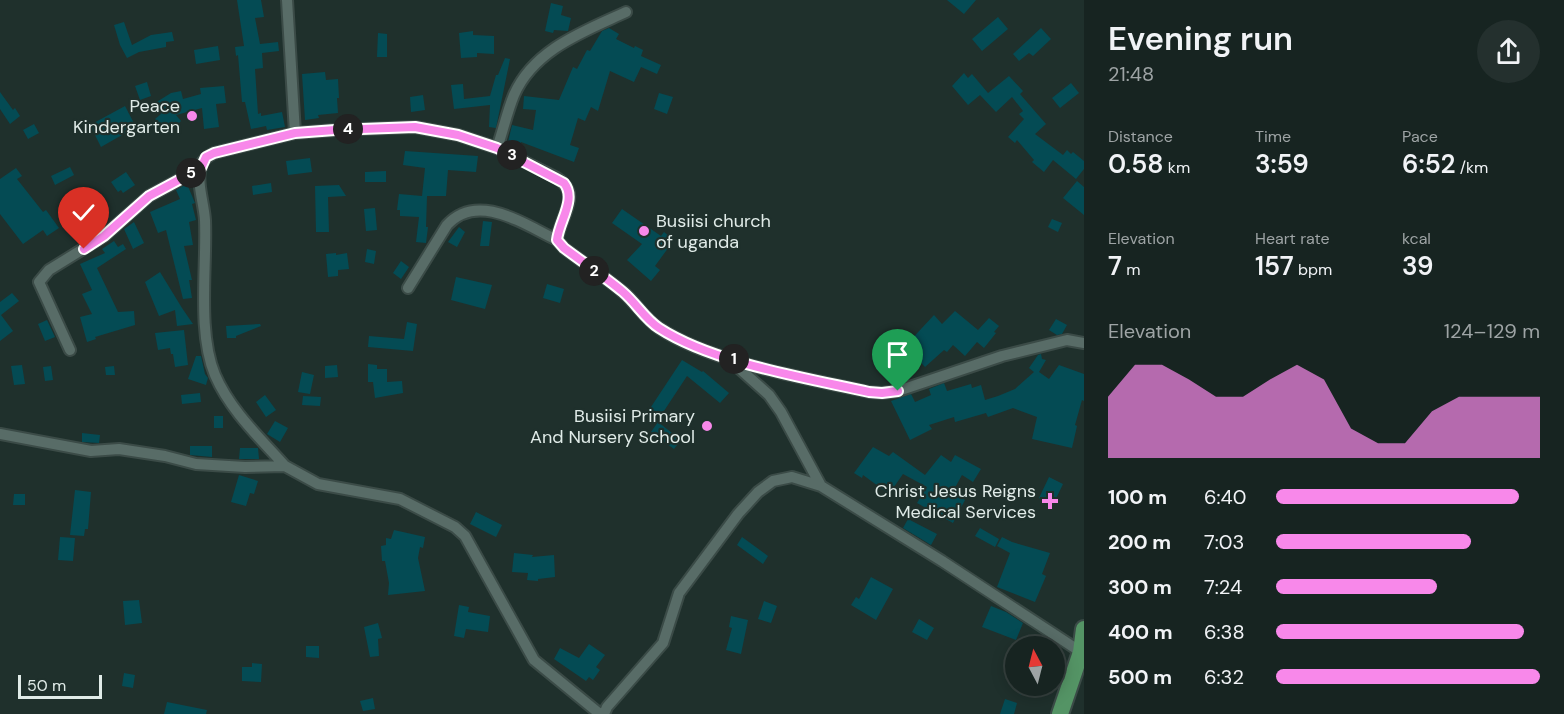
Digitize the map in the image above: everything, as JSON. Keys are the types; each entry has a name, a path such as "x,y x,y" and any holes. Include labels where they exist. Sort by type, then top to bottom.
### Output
{"main road":[{"path":"1060,714 1081,652 1084,629"}],"street":[{"path":"287,0 295,133"},
{"path":"497,148 514,94 537,63 548,52 571,38 626,12"},
{"path":"557,240 558,229 570,199 567,187 557,178 497,148 458,135 415,127 295,133 214,153 206,157 201,168 205,218 206,338 211,365 221,387 244,419 285,465 318,484 400,499 455,527 469,543 534,660 602,714 663,643 682,587 738,514 758,492 773,481 792,477 820,486 942,561 1081,652"},
{"path":"70,350 39,282 49,270 104,236 149,196 201,168"},
{"path":"408,288 447,225 454,218 475,210 498,212 557,240 564,248 623,292 656,327 682,341 775,371 869,392 898,391 1002,356 1067,340 1084,343"},
{"path":"726,357 769,395 781,412 820,486"},
{"path":"0,434 91,451 119,449 165,456 196,464 245,467 285,465"}],"building":[{"path":"237,0 261,0 264,17 255,18 260,44 278,42 279,51 262,53 263,68 255,69 258,114 261,113 261,116 282,112 285,127 267,130 266,126 251,129 245,102 242,102 238,55 236,56 235,47 244,46"},
{"path":"947,0 976,0 964,14"},
{"path":"551,3 563,6 561,15 571,18 568,31 554,30 553,33 545,31"},
{"path":"998,17 1008,29 982,51 972,39"},
{"path":"124,22 132,45 151,35 172,32 174,41 166,42 166,47 139,52 127,58 114,25"},
{"path":"609,28 619,34 616,39 643,50 641,56 661,65 657,74 641,67 634,82 610,71 598,111 591,107 585,121 578,118 570,145 579,148 574,162 521,142 521,145 508,142 512,125 533,130 536,110 523,109 524,96 559,100 573,67 577,69 587,50 590,51 602,31"},
{"path":"1041,28 1051,39 1033,56 1029,53 1019,61 1013,54"},
{"path":"473,31 473,35 494,36 494,54 477,53 477,57 461,58 459,33"},
{"path":"378,33 387,34 387,57 377,57"},
{"path":"218,46 220,60 196,64 194,50"},
{"path":"505,58 510,59 496,128 489,127 490,105 454,109 451,85 463,84 464,99 490,96 496,75"},
{"path":"325,72 326,80 338,79 338,113 318,115 319,118 305,120 302,74"},
{"path":"964,73 968,78 972,74 988,93 1009,76 1023,91 1020,94 1046,124 1035,134 1063,155 1067,150 1084,161 1084,169 1076,179 1053,160 1044,172 1032,162 1034,160 1017,140 1015,143 1008,137 1024,119 1019,114 1023,111 1012,97 996,112 980,95 968,105 952,86"},
{"path":"147,82 151,96 140,100 135,86"},
{"path":"1071,83 1079,93 1060,108 1052,98"},
{"path":"224,86 226,103 216,104 219,127 204,129 202,108 176,115 181,121 172,130 169,126 165,130 155,119 161,114 155,103 171,93 181,91 183,99 201,94 200,88"},
{"path":"0,92 20,116 10,124 0,109"},
{"path":"659,93 673,97 667,114 654,109"},
{"path":"423,95 425,110 411,112 410,97"},
{"path":"125,106 136,127 101,147 90,125"},
{"path":"34,124 39,133 28,139 23,130"},
{"path":"405,151 478,156 476,172 448,170 446,196 427,196 426,243 416,242 419,217 400,216 400,210 397,210 399,194 422,196 425,168 403,165"},
{"path":"310,158 312,172 288,175 286,161"},
{"path":"70,167 74,175 55,185 51,176"},
{"path":"16,168 22,176 17,179 43,212 46,210 59,228 47,236 43,230 23,244 0,214 0,179"},
{"path":"386,171 386,182 365,182 365,172"},
{"path":"126,172 135,185 123,193 121,190 118,192 111,182"},
{"path":"1077,181 1084,187 1084,215 1063,198"},
{"path":"271,183 272,192 253,195 252,186"},
{"path":"187,184 195,203 192,204 196,220 189,222 193,245 184,246 192,280 189,280 192,298 183,299 166,230 158,233 150,212 180,199 176,190"},
{"path":"339,185 346,196 328,197 329,232 316,232 315,186"},
{"path":"375,208 377,230 366,231 364,209"},
{"path":"622,209 661,236 664,232 674,240 655,266 660,270 651,281 627,260 642,244 612,223"},
{"path":"92,211 101,224 82,237 74,225"},
{"path":"1052,219 1062,223 1058,232 1048,227"},
{"path":"483,221 492,222 489,246 480,246"},
{"path":"134,222 144,243 133,249 124,229"},
{"path":"459,227 465,232 457,247 448,242"},
{"path":"114,241 118,247 123,244 126,249 97,268 118,312 134,311 135,325 95,337 96,339 87,342 80,317 92,314 82,294 92,290 80,264 105,253 102,249"},
{"path":"367,249 376,251 374,264 365,262"},
{"path":"336,253 336,255 347,253 349,269 338,270 338,276 328,277 326,254"},
{"path":"401,261 409,267 401,279 393,273"},
{"path":"160,272 193,324 177,326 175,310 159,316 145,282"},
{"path":"456,277 492,285 485,309 451,300"},
{"path":"547,284 564,289 560,303 543,298"},
{"path":"12,293 19,301 1,315 13,331 0,341 0,302"},
{"path":"955,311 978,330 989,318 999,326 994,332 996,333 984,348 977,342 965,356 953,345 925,367 912,353 915,350 908,343 934,315 942,324"},
{"path":"1056,319 1067,325 1062,334 1057,335 1049,330"},
{"path":"47,320 55,337 45,341 38,324"},
{"path":"407,322 417,324 413,351 368,347 369,336 404,339"},
{"path":"260,324 261,326 236,336 236,338 227,338 226,326"},
{"path":"184,330 188,365 175,367 170,348 158,350 155,333"},
{"path":"1041,354 1042,359 1046,360 1039,372 1049,379 1059,365 1084,374 1084,401 1082,400 1075,425 1077,426 1072,448 1032,439 1037,417 1013,408 988,417 986,413 955,422 954,417 929,425 932,429 910,440 891,401 911,394 915,402 931,395 929,389 944,383 947,391 971,384 972,388 981,385 985,400 998,396 1015,389 1034,372 1029,368"},
{"path":"196,356 201,356 208,378 206,385 188,379"},
{"path":"682,360 703,371 729,393 720,403 687,376 660,417 649,410"},
{"path":"368,364 377,365 377,369 387,369 387,382 402,381 403,393 375,398 373,382 368,382"},
{"path":"22,365 25,384 14,385 11,366"},
{"path":"337,365 338,377 325,378 325,366"},
{"path":"51,366 53,380 45,381 43,367"},
{"path":"114,366 115,375 106,375 105,367"},
{"path":"302,372 314,375 310,394 298,392"},
{"path":"200,393 201,402 182,404 181,395"},
{"path":"265,395 276,410 266,417 256,402"},
{"path":"303,396 321,397 320,406 302,405"},
{"path":"214,416 223,416 223,428 214,428"},
{"path":"275,421 288,428 280,442 267,434"},
{"path":"658,422 681,440 674,449 651,432"},
{"path":"82,433 100,435 99,443 82,442"},
{"path":"190,446 212,446 212,457 190,455"},
{"path":"873,447 889,456 893,452 925,475 941,455 951,462 955,455 981,469 973,482 962,475 952,493 965,500 953,523 917,503 927,487 903,474 889,494 863,475 862,478 854,473"},
{"path":"240,448 258,448 259,459 239,459"},
{"path":"239,475 258,481 254,494 250,493 246,506 231,502"},
{"path":"1049,477 1063,484 1053,505 1039,498"},
{"path":"75,490 91,492 88,529 85,529 84,536 70,535"},
{"path":"14,494 25,494 25,505 13,505"},
{"path":"476,512 502,525 496,537 470,524"},
{"path":"908,519 937,534 931,545 903,528"},
{"path":"980,528 999,539 995,547 975,536"},
{"path":"394,530 425,537 418,558 425,591 388,595 389,583 385,561 382,561 381,546 386,545 386,538 391,539"},
{"path":"60,537 75,538 73,561 58,560"},
{"path":"742,537 768,556 763,564 737,545"},
{"path":"1002,537 1050,553 1042,574 1046,576 1035,602 997,587 1010,553 997,546"},
{"path":"514,553 533,555 532,557 554,555 555,577 538,579 538,581 527,580 528,573 512,572"},
{"path":"871,577 893,589 876,620 851,605 856,597 859,599"},
{"path":"139,600 142,623 125,625 123,601"},
{"path":"764,601 777,606 771,623 758,619"},
{"path":"459,605 469,607 468,612 490,616 488,632 466,629 464,638 454,636"},
{"path":"991,606 1023,623 1018,636 1006,636 982,627"},
{"path":"731,616 748,620 741,654 726,650 732,628 729,627"},
{"path":"919,619 934,628 927,640 912,632"},
{"path":"378,623 382,638 378,639 379,656 370,657 364,627"},
{"path":"589,644 605,655 596,667 600,670 593,680 589,677 586,681 554,659 560,648 579,658"},
{"path":"306,646 319,646 319,658 306,657"},
{"path":"252,663 262,664 261,682 242,681 242,667 252,667"},
{"path":"124,673 135,675 133,688 122,686"},
{"path":"373,698 375,709 363,711 360,701"},
{"path":"1005,699 1017,703 1014,714 1000,714"},
{"path":"167,702 207,710 206,714 164,714"}],"place":[{"name":"Peace Kindergarten","path":"192,116"},
{"name":"Busiisi church of uganda","path":"644,231"},
{"name":"Busiisi Primary And Nursery School","path":"707,426"},
{"name":"Christ Jesus Reigns Medical Services","path":"1050,501"}],"route":[{"path":"84,249 104,236 149,196 201,168 206,157 214,153 295,133 415,127 458,135 497,148 564,183 570,193 570,199 558,229 557,240 564,248 623,292 656,327 673,337 714,353 764,368 869,392 898,391"}]}
